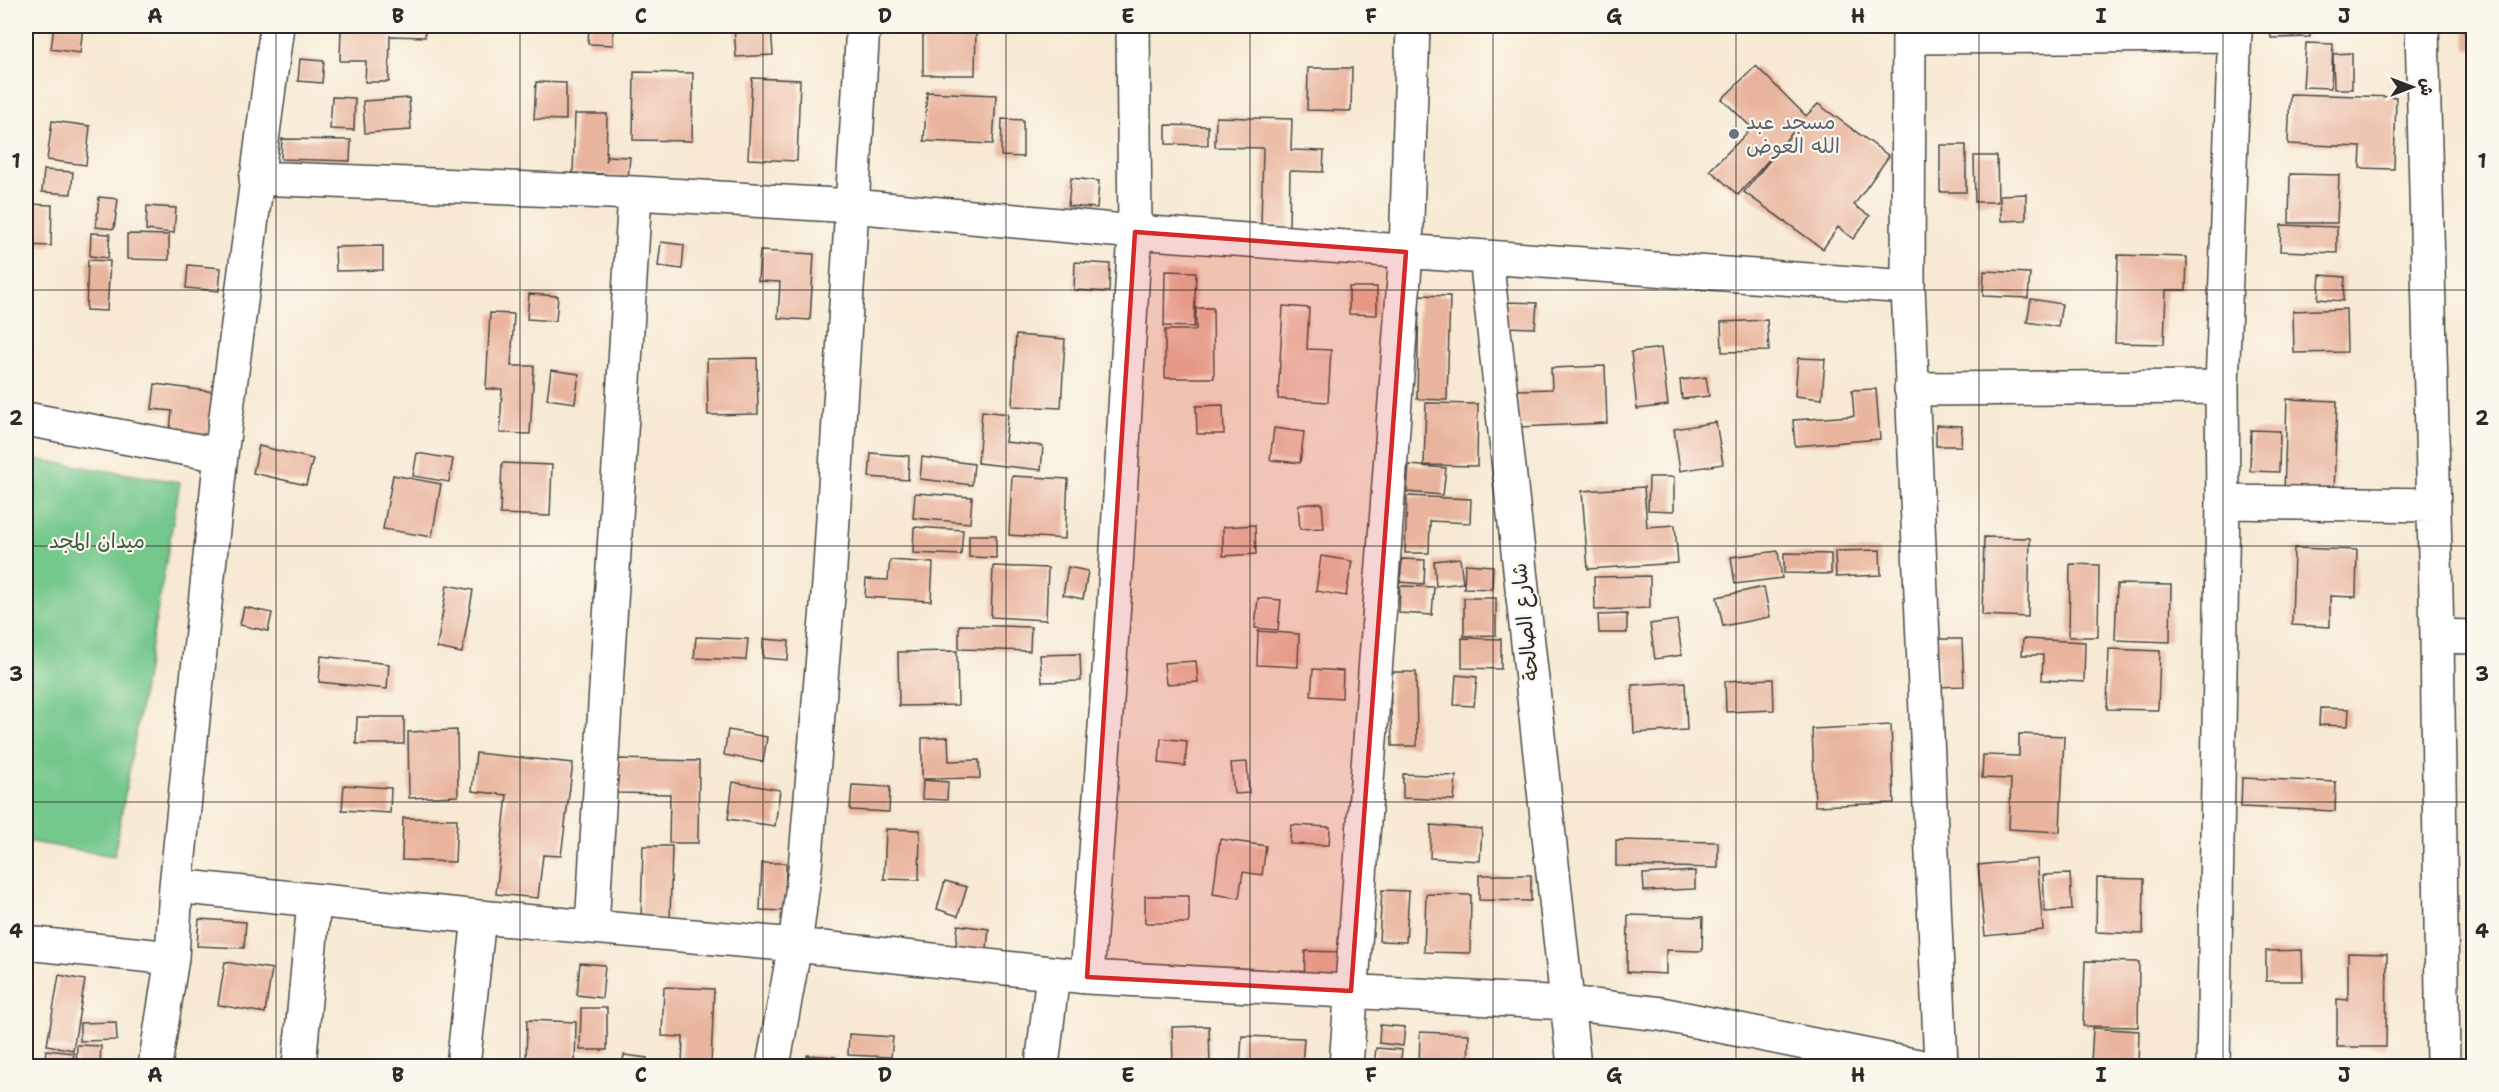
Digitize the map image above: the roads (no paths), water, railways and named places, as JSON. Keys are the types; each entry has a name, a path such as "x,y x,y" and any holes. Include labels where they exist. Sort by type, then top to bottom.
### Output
{"street":[{"path":"155,1066 172,958 176,886 221,455 277,26"},
{"path":"773,1066 795,945 805,868 829,584 863,26"},
{"path":"1087,977 1114,603 1135,232 1133,26"},
{"path":"1346,1066 1406,252 1413,26"},
{"path":"2422,26 2437,636 2443,1066"},
{"path":"1941,1066 1911,389 1908,287 1909,31 2235,30 2222,387 2223,502 2213,1066"},
{"path":"256,178 635,193 852,206 1135,232 1908,287"},
{"path":"592,927 635,193"},
{"name":"شارع الصالحة","path":"1486,257 1574,1066"},
{"path":"1911,389 2222,387"},
{"path":"26,419 221,455"},
{"path":"2223,502 2433,505"},
{"path":"2437,636 2474,638"},
{"path":"176,886 479,917 795,945 1087,977 1567,1003 1661,1014 1918,1066"},
{"path":"299,1066 314,901"},
{"path":"464,1066 479,917"},
{"path":"26,943 172,958"},
{"path":"1042,1066 1053,974"}],"place":[{"name":"مسجد عبد الله العوض","path":"1734,134"}],"park label":[{"name":"ميدان المجد","path":"97,541"}]}
